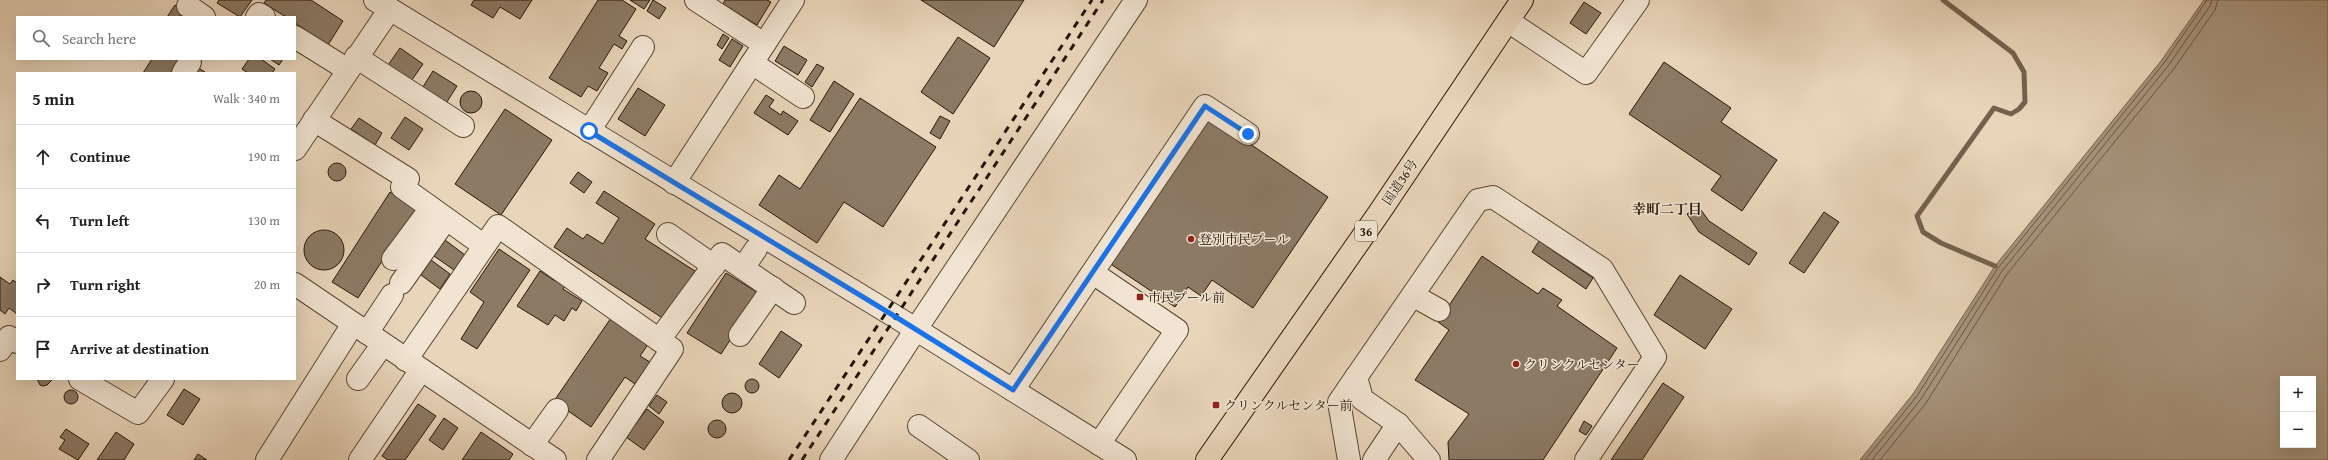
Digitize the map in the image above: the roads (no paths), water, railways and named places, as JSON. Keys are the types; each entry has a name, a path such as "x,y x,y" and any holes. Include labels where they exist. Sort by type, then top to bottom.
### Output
{"highway":[{"name":"国道36号","path":"1207,460 1379,213 1522,0"}],"street":[{"path":"696,0 764,44"},
{"path":"674,183 792,0"},
{"path":"831,460 1136,0"},
{"path":"1508,21 1586,73 1638,0"},
{"path":"296,147 352,63 383,5 916,330 1125,460"},
{"path":"296,37 352,63 463,126"},
{"path":"589,131 643,47"},
{"path":"752,63 803,97"},
{"path":"1013,390 1205,106 1248,134"},
{"path":"314,120 408,179 402,187 483,246"},
{"path":"1349,460 1340,402 1414,296 1478,200 1493,197 1602,270 1656,357 1586,460"},
{"path":"393,259 438,213"},
{"path":"267,460 368,334 397,289 438,213"},
{"path":"360,460 483,246 498,226 672,350 598,460"},
{"path":"668,234 714,266"},
{"path":"743,268 756,248"},
{"path":"659,340 722,254 794,303"},
{"path":"1093,273 1177,330 1099,444"},
{"path":"296,285 555,460"},
{"path":"740,335 773,288"},
{"path":"1414,296 1439,310"},
{"path":"358,379 368,334"},
{"path":"1356,377 1362,399 1398,424 1429,460"},
{"path":"82,380 138,413 162,380"},
{"path":"532,445 557,410"},
{"path":"1374,460 1398,424"},
{"path":"919,426 943,453 968,460"}],"water":[{"path":"2204,0 2328,0 2328,460 1860,460 1913,394 1995,266 2161,61"}],"waterway":[{"path":"1943,0 2013,53 2024,72 2025,102 2019,109 2011,114 1994,108 1917,216 1923,232 1941,243 1995,266"}],"railway":[{"path":"789,460 1092,0"},
{"path":"802,460 1103,0"}],"place":[{"name":"登別市民プール","path":"1191,239"},
{"name":"市民プール前","path":"1140,297"},
{"name":"クリンクルセンター","path":"1516,364"},
{"name":"クリンクルセンター前","path":"1216,405"}],"district":[{"name":"幸町二丁目","path":"1667,209"}]}
